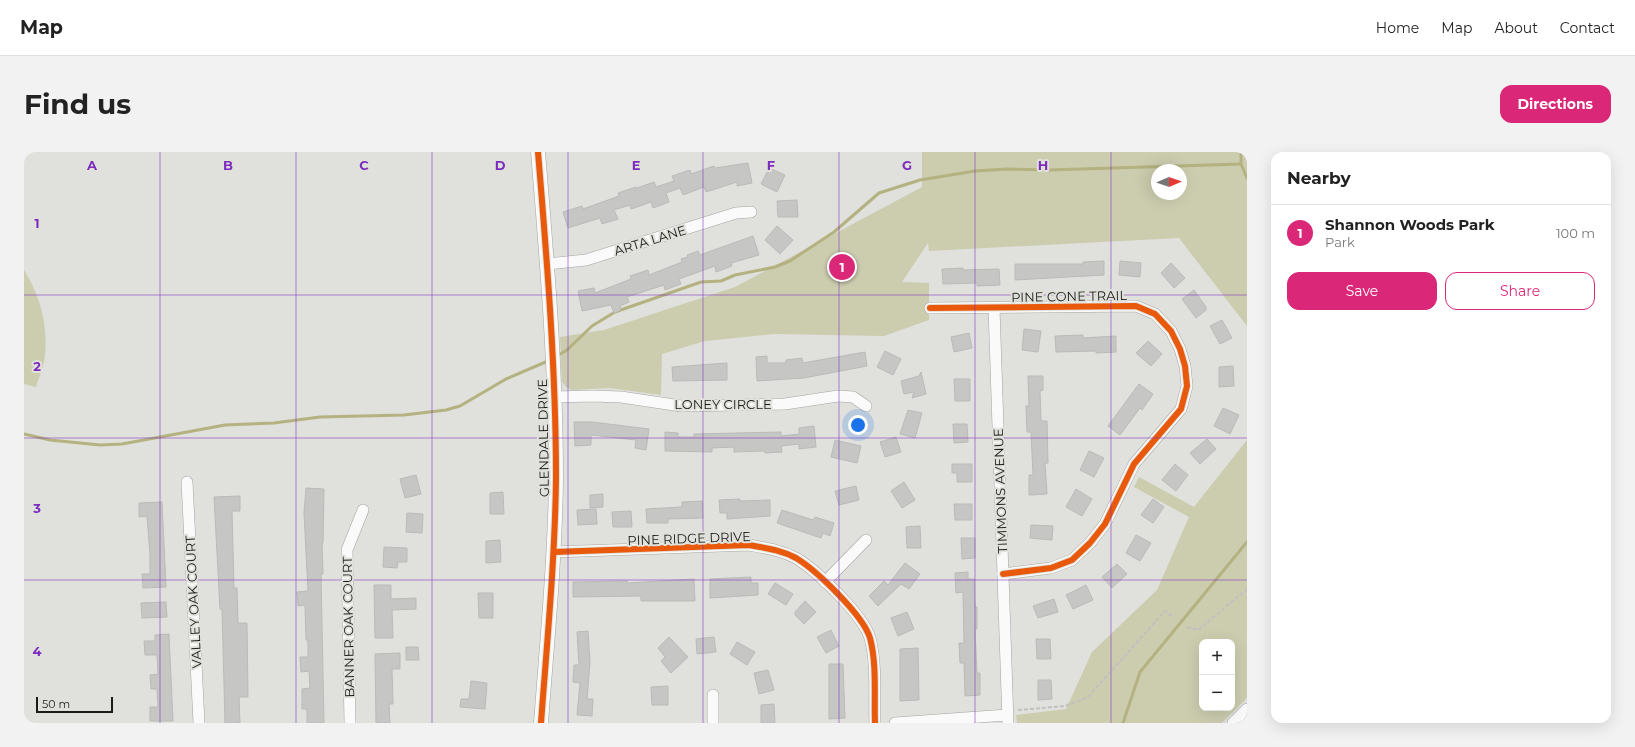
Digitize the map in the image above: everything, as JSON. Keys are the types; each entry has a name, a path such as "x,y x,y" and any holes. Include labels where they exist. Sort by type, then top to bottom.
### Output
{"street":[{"name":"GLENDALE DRIVE","path":"538,152 547,264 554,398 556,477 554,552 541,723"},
{"name":"ARTA LANE","path":"547,264 586,260 736,213 751,212"},
{"name":"PINE CONE TRAIL","path":"930,308 1136,306 1155,314 1171,331 1180,349 1185,366 1187,386 1181,409 1134,464 1106,524 1090,543 1072,560 1050,568 1003,574"},
{"name":"TIMMONS AVENUE","path":"994,308 1003,574 1010,716"},
{"name":"LONEY CIRCLE","path":"554,398 593,396 621,397 681,406 785,404 838,396 853,397 866,406"},
{"name":"VALLEY OAK COURT","path":"187,482 199,723"},
{"name":"BANNER OAK COURT","path":"350,723 347,550 363,510"},
{"path":"825,582 866,540"},
{"name":"PINE RIDGE DRIVE","path":"554,552 749,545 777,550 796,558 825,582 852,608 865,626 870,637 873,655 876,723"},
{"path":"712,695 713,723"},
{"path":"1233,723 1247,708"},
{"path":"895,723 1010,716"}],"path":[{"path":"1187,627 1198,630 1247,588"},
{"path":"1010,716 1065,706 1088,697 1164,611 1173,617"}],"green space":[{"path":"922,152 1247,152 1247,326 1179,238 929,251 928,243 902,282 929,283 929,320 884,336 774,334 705,341 662,354 661,395 609,388 572,390 566,387 562,382 560,337 604,330 735,287 922,187"},
{"path":"24,270 30,280 38,300 44,321 46,344 43,367 36,387 24,384"},
{"path":"1247,440 1247,698 1235,710 1235,639 1199,639 1199,711 1234,711 1222,723 1017,723 1016,715 1066,709 1092,652 1157,590 1189,517 1134,487 1139,477 1194,507"}],"building":[{"path":"748,163 752,183 737,186 737,182 706,192 704,187 683,195 680,188 666,193 669,202 653,208 651,202 631,209 630,205 614,210 618,219 602,224 600,218 568,228 563,212 582,206 583,209 619,196 618,193 654,182 656,187 674,181 672,176 690,170 691,174 714,166 715,168"},
{"path":"769,168 785,175 777,192 761,184"},
{"path":"797,200 798,217 778,217 777,201"},
{"path":"777,226 793,240 780,254 765,240"},
{"path":"753,236 759,255 731,263 732,266 716,272 715,266 679,279 681,284 665,290 664,285 627,297 629,302 620,306 621,310 614,313 611,305 582,311 578,291 594,288 595,293 631,279 630,276 648,270 649,275 682,262 681,259 698,251 700,255"},
{"path":"1104,261 1104,275 1015,280 1015,264 1083,264 1083,262"},
{"path":"1120,261 1141,263 1140,277 1119,275"},
{"path":"1171,263 1185,278 1174,288 1161,273"},
{"path":"963,268 963,270 999,269 1000,285 977,286 977,283 943,284 942,269"},
{"path":"1194,290 1206,307 1206,310 1196,318 1182,299"},
{"path":"1222,320 1232,338 1220,344 1210,326"},
{"path":"1024,329 1041,331 1038,352 1022,350"},
{"path":"969,333 972,348 954,352 951,337"},
{"path":"1083,335 1083,338 1116,336 1116,352 1056,352 1055,336"},
{"path":"1148,341 1162,354 1151,366 1136,353"},
{"path":"885,351 901,359 893,375 877,367"},
{"path":"865,352 867,366 804,378 757,381 756,357 767,356 767,363 786,363 786,360 802,358 803,363"},
{"path":"727,363 727,380 673,381 672,367"},
{"path":"1233,366 1234,386 1219,387 1219,367"},
{"path":"921,372 926,394 912,398 914,392 904,394 901,381 919,376"},
{"path":"1028,376 1043,376 1043,390 1040,391 1041,421 1047,421 1048,463 1045,463 1047,494 1029,495 1029,475 1033,475 1031,432 1027,432 1026,406 1029,406"},
{"path":"954,379 970,379 970,401 955,401"},
{"path":"1139,384 1153,394 1142,410 1140,408 1120,435 1108,426"},
{"path":"1223,408 1239,415 1230,434 1214,426"},
{"path":"908,410 922,413 915,438 900,434"},
{"path":"574,422 592,422 649,429 646,450 635,448 636,440 591,435 591,445 575,446"},
{"path":"953,424 967,424 968,442 954,443"},
{"path":"814,426 816,447 799,449 799,444 781,446 782,452 765,453 765,451 734,452 734,447 712,448 712,452 665,451 665,432 678,433 678,437 694,437 694,434 781,432 781,436 799,434 799,428"},
{"path":"896,437 901,452 885,457 880,442"},
{"path":"1207,439 1216,449 1200,464 1190,453"},
{"path":"835,440 861,446 857,463 831,457"},
{"path":"1089,451 1104,458 1094,477 1080,470"},
{"path":"952,464 972,464 972,482 957,482 957,473 952,473"},
{"path":"1175,464 1188,475 1176,491 1162,480"},
{"path":"416,475 421,494 405,498 400,479"},
{"path":"904,482 915,500 902,508 891,491"},
{"path":"856,486 859,500 839,505 835,491"},
{"path":"306,488 324,489 322,543 323,574 321,574 324,723 307,723 307,709 302,709 302,689 310,688 309,671 301,672 300,657 308,657 308,640 306,640 305,605 298,606 297,592 308,591 304,513"},
{"path":"1076,489 1092,499 1082,516 1066,507"},
{"path":"503,492 504,514 490,514 490,493"},
{"path":"603,494 603,507 590,508 590,495"},
{"path":"240,496 240,511 232,511 234,588 237,588 238,623 247,623 248,697 239,697 240,723 225,723 222,609 220,609 214,497"},
{"path":"740,499 740,501 770,500 770,516 727,519 727,513 720,513 719,500"},
{"path":"1153,499 1164,507 1153,523 1141,515"},
{"path":"702,501 703,518 668,519 668,523 647,523 646,509 682,507 682,502"},
{"path":"162,502 166,587 143,588 142,574 150,574 150,555 147,516 139,517 139,503"},
{"path":"954,504 972,504 972,520 955,520"},
{"path":"596,509 597,524 578,525 577,510"},
{"path":"782,510 813,520 815,517 834,523 830,536 823,533 821,538 777,523"},
{"path":"631,511 632,527 613,527 612,512"},
{"path":"407,513 423,514 422,533 406,532"},
{"path":"1031,525 1053,526 1052,540 1030,538"},
{"path":"920,526 921,548 907,548 906,527"},
{"path":"1136,535 1151,543 1140,561 1126,553"},
{"path":"961,538 975,538 975,558 962,559"},
{"path":"500,540 501,562 486,563 486,541"},
{"path":"384,547 407,548 407,562 398,562 397,568 383,567"},
{"path":"905,563 920,574 909,589 901,584 878,606 869,596 884,581 888,585"},
{"path":"1117,564 1127,574 1112,588 1102,577"},
{"path":"968,572 968,579 974,579 975,607 977,607 977,629 975,629 977,673 980,673 980,695 965,696 964,663 960,663 959,643 964,643 963,592 956,593 955,573"},
{"path":"751,577 751,583 758,583 758,595 710,598 710,579"},
{"path":"694,579 695,601 641,601 641,596 573,597 573,582 627,581 628,583"},
{"path":"775,583 793,594 786,605 768,594"},
{"path":"374,585 391,585 391,599 416,598 416,609 392,610 393,638 375,638"},
{"path":"1086,585 1093,600 1073,609 1066,595"},
{"path":"478,593 493,593 493,618 479,618"},
{"path":"1054,599 1058,612 1038,618 1033,606"},
{"path":"805,601 816,612 804,624 795,615 795,612"},
{"path":"166,602 167,617 142,618 141,603"},
{"path":"907,612 914,629 898,636 891,618"},
{"path":"831,630 839,646 826,653 817,637"},
{"path":"588,631 590,662 587,699 593,699 592,716 577,715 580,683 573,682 574,665 579,665 577,632"},
{"path":"169,634 173,721 150,721 150,707 158,707 157,689 151,689 150,675 158,674 157,655 145,655 144,641 155,641 155,635"},
{"path":"669,637 688,657 671,673 661,661 665,657 658,648"},
{"path":"714,637 716,652 697,654 696,639"},
{"path":"1036,639 1050,639 1051,659 1037,659"},
{"path":"737,642 755,652 747,665 730,654"},
{"path":"406,647 418,647 419,660 406,660"},
{"path":"918,648 919,700 900,701 900,649"},
{"path":"400,653 400,669 392,669 393,704 389,704 390,723 376,723 375,654"},
{"path":"829,664 843,664 845,718 829,719"},
{"path":"768,670 774,690 759,694 754,673"},
{"path":"1038,680 1051,680 1052,699 1038,700"},
{"path":"471,681 487,683 485,709 460,707 461,699 469,699"},
{"path":"668,686 668,705 652,705 651,687"},
{"path":"774,704 775,723 761,723 761,705"}],"waterway":[{"path":"1241,152 1241,164 1247,178"},
{"path":"557,356 567,350 592,326 615,312 701,282 721,281 735,275 775,267 790,261 834,232 879,193 920,180 975,171 1008,169 1049,170 1241,164"},
{"path":"24,434 50,440 100,445 122,444 225,425 274,423 320,417 404,415 446,410 460,406 506,379 548,361"},
{"path":"1123,723 1140,672 1247,542"}],"cycle path":[{"path":"538,152 548,274 556,437 556,478 552,570 541,723"},
{"path":"930,308 1136,306 1155,314 1171,331 1180,349 1185,366 1187,386 1181,409 1134,464 1105,524 1090,543 1072,560 1051,568 1003,574"},
{"path":"554,552 749,545 779,551 796,558 815,572 838,594 866,628 870,638 874,658 875,723"}],"place":[{"name":"Shannon Woods Park","path":"842,267"}]}
